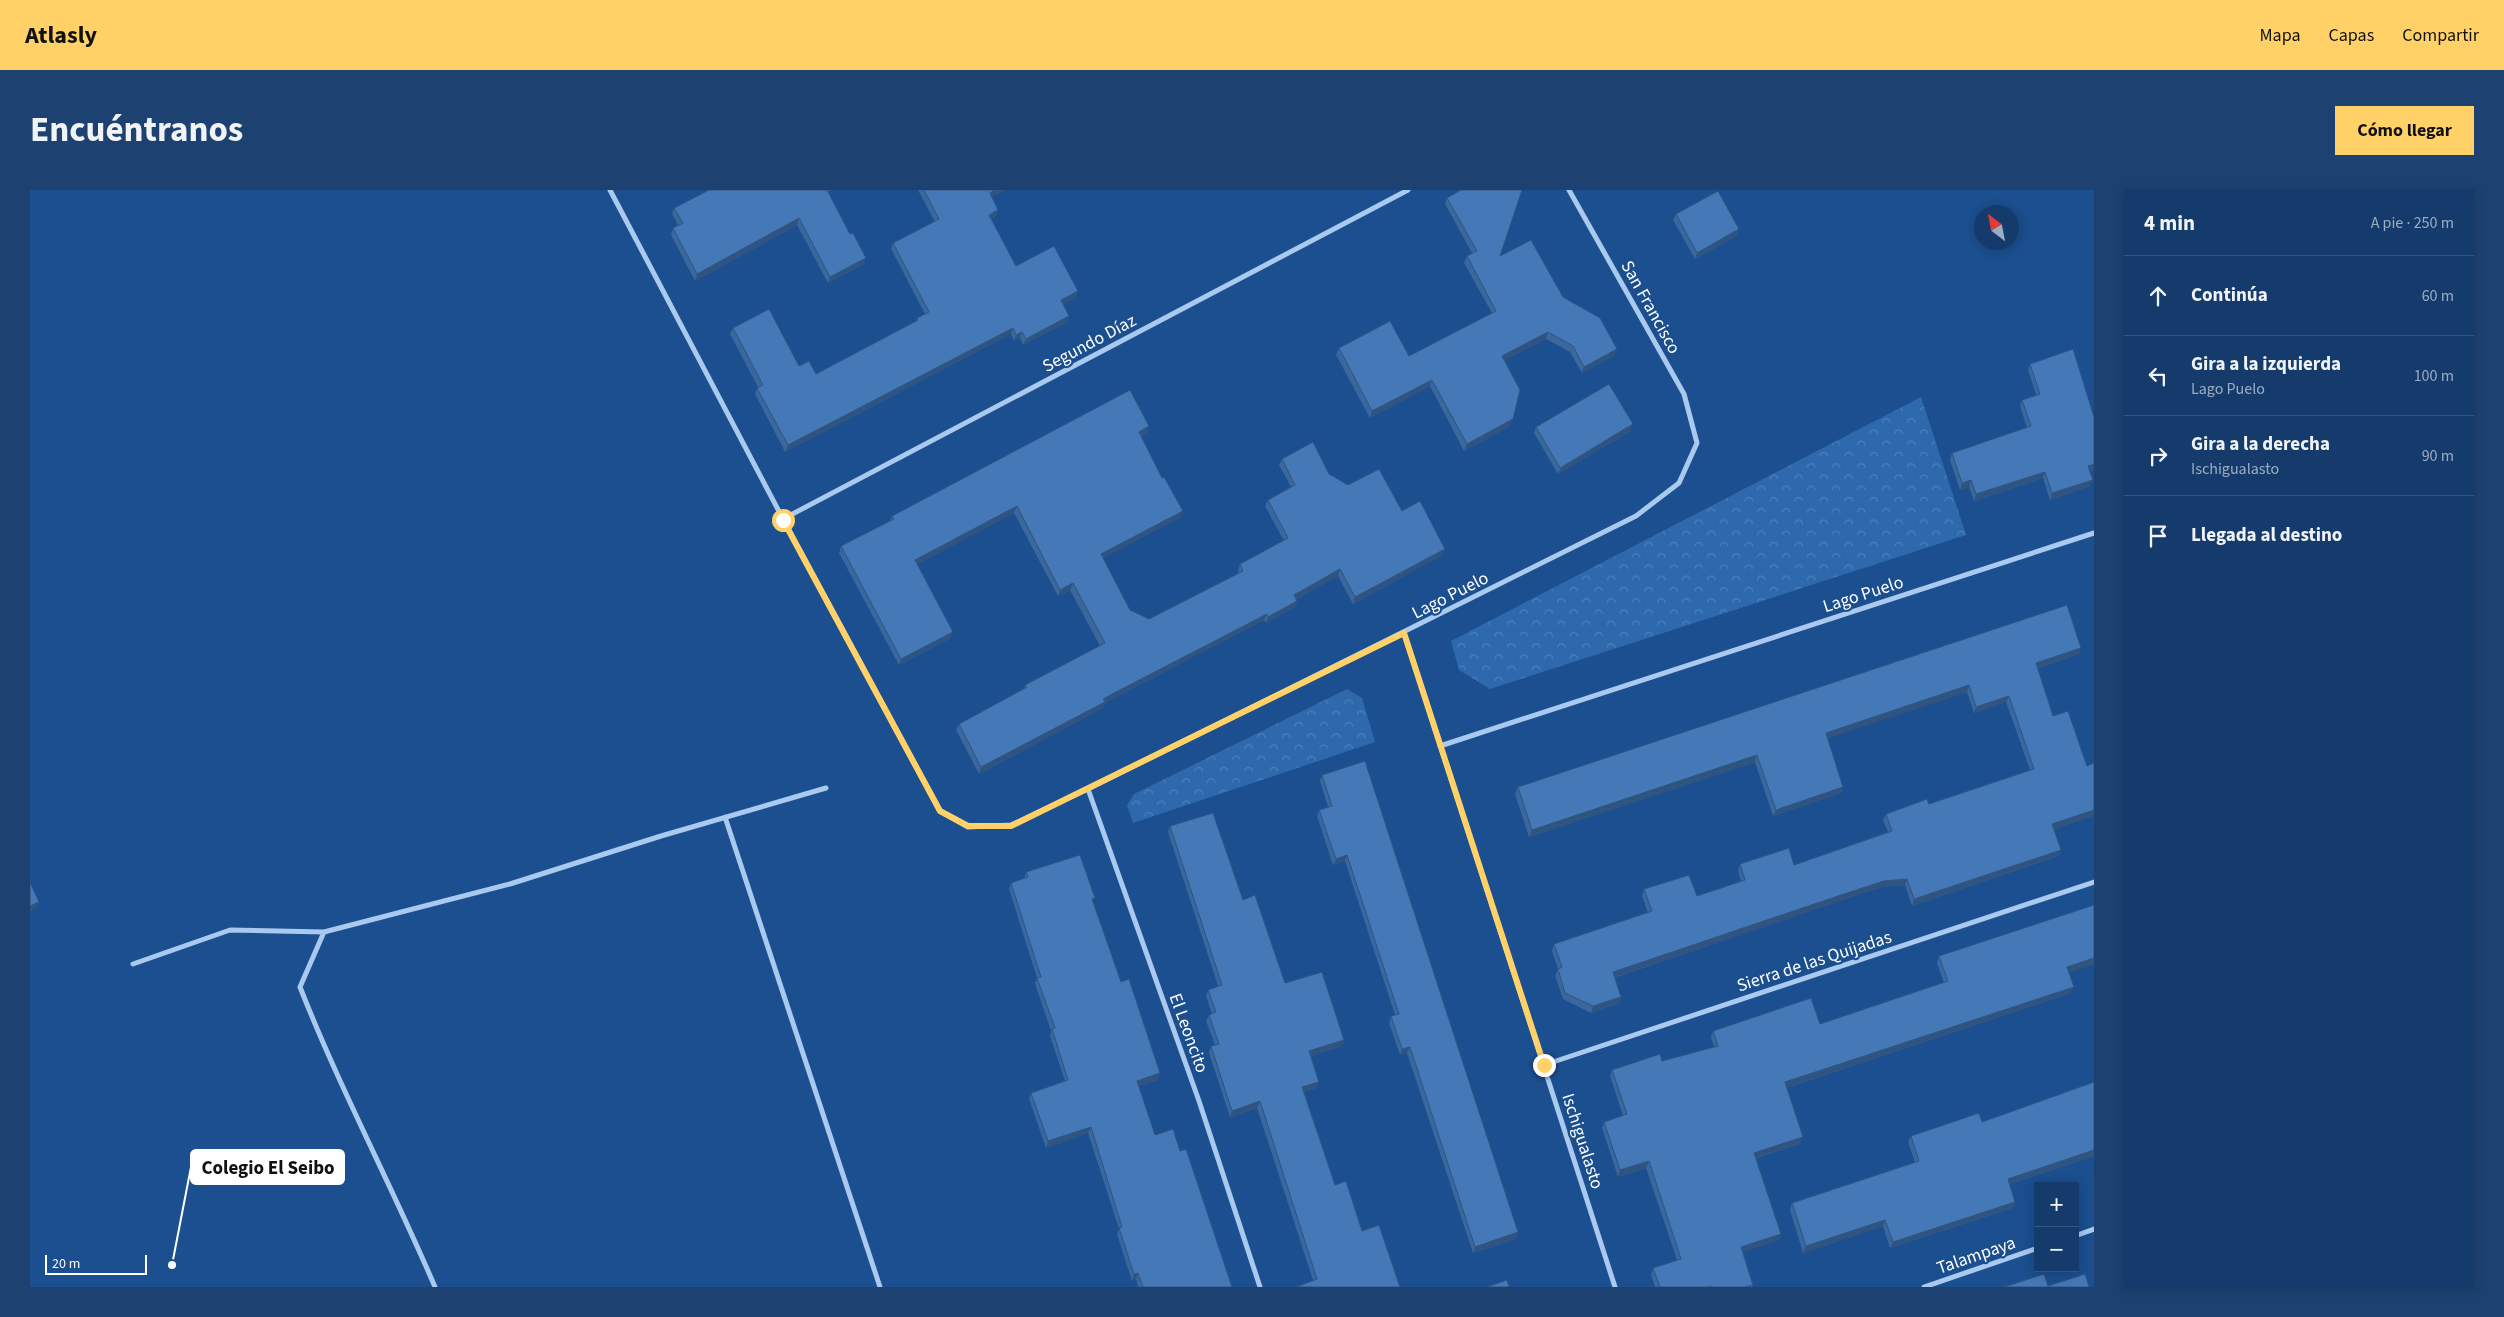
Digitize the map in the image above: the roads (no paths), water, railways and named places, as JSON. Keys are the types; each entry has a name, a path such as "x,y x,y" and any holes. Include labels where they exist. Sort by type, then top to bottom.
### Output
{"street":[{"name":"Segundo Díaz","path":"783,520 1408,190"},
{"name":"San Francisco","path":"1569,190 1684,394 1697,443"},
{"path":"613,191 783,520"},
{"name":"Lago Puelo","path":"783,520 940,811 968,826 1011,826 1404,633 1636,516 1679,483 1697,443"},
{"name":"Lago Puelo","path":"1440,746 2094,533"},
{"name":"Ischigualasto","path":"1404,633 1615,1287"},
{"path":"133,964 230,930 324,932 510,884 725,817 826,788"},
{"name":"El Leoncito","path":"1088,789 1199,1101 1260,1287"},
{"path":"725,817 880,1287"},
{"name":"Sierra de las Quijadas","path":"1544,1065 2094,882"},
{"path":"324,932 300,986 317,1028 435,1287"},
{"path":"2079,1235 2094,1230"},
{"name":"Talampaya","path":"1924,1287 2034,1249"}],"place":[{"name":"Colegio El Seibo","path":"172,1265"}]}
